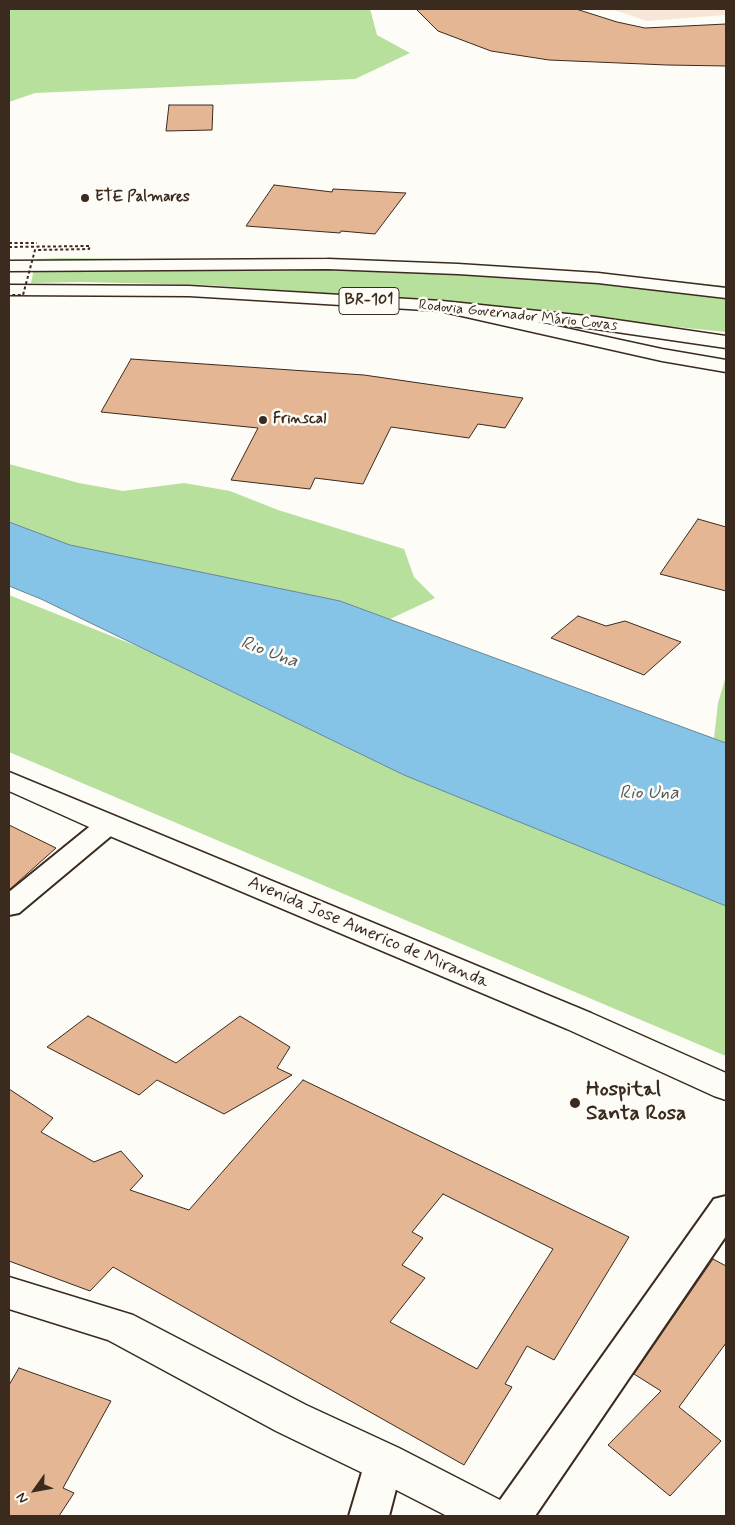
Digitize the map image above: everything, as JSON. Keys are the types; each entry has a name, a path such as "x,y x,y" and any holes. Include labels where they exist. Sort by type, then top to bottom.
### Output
{"main road":[{"name":"BR-101","path":"9,266 328,264 458,269 598,278 726,292"},
{"name":"Rodovia Governador Mário Covas","path":"9,290 189,291 442,306 567,319 726,342"},
{"path":"442,306 662,355 726,366"},
{"name":"Avenida Jose Americo de Miranda","path":"9,781 108,825 570,1017 726,1087"},
{"path":"9,1293 119,1327 291,1418 384,1462 489,1516"}],"street":[{"path":"9,906 108,825"},
{"path":"512,1516 726,1209"},
{"path":"369,1516 384,1462"}],"path":[{"path":"9,243 37,243"},
{"path":"9,247 90,246 89,250 35,250 22,295 9,295"}],"shaded area":[{"path":"611,9 726,9 726,15 647,21"}],"green space":[{"path":"9,9 370,9 377,35 410,53 355,79 35,93 9,102"},
{"path":"36,259 445,263 586,272 726,286 726,332 483,305 207,285 80,282 31,283"},
{"path":"9,464 79,483 123,491 184,483 230,491 278,510 404,549 414,577 435,598 390,619 340,601 70,545 9,522"},
{"path":"9,595 139,647 404,775 726,906 726,1056 9,752"},
{"path":"726,676 726,743 714,738 718,703"}],"water":[{"name":"Rio Una","path":"9,522 70,545 340,601 726,743 726,906 404,775 41,599 9,586"}],"building":[{"path":"416,9 576,9 617,22 645,28 726,24 726,66 549,60 491,51 438,31"},
{"path":"169,105 213,105 212,130 166,131"},
{"path":"274,185 332,192 333,189 406,193 375,234 246,226"},
{"name":"Frinscal","path":"131,359 364,375 523,398 505,428 478,424 469,438 391,427 363,484 315,478 310,489 231,480 258,428 101,412"},
{"path":"698,519 726,527 726,591 660,574"},
{"path":"578,616 606,626 625,621 681,642 644,675 551,638"},
{"path":"9,825 56,848 9,890"},
{"path":"88,1016 176,1063 240,1016 290,1047 277,1068 292,1075 224,1114 157,1080 139,1095 47,1047"},
{"path":"303,1080 629,1237 554,1360 527,1346 505,1384 512,1387 464,1465 113,1267 90,1291 9,1261 9,1089 53,1118 41,1132 94,1162 121,1151 143,1176 130,1190 189,1210","holes":["443,1194 553,1249 477,1369 390,1322 425,1278 402,1265 423,1238 412,1232"]},
{"path":"713,1259 726,1266 726,1343 679,1407 721,1441 670,1496 608,1445 661,1391 634,1374"},
{"path":"19,1368 111,1401 63,1488 74,1493 59,1516 9,1516 9,1385"}],"place":[{"name":"ETE Palmares","path":"85,198"},
{"name":"Frinscal","path":"263,420"},
{"name":"Hospital Santa Rosa","path":"575,1103"}]}
